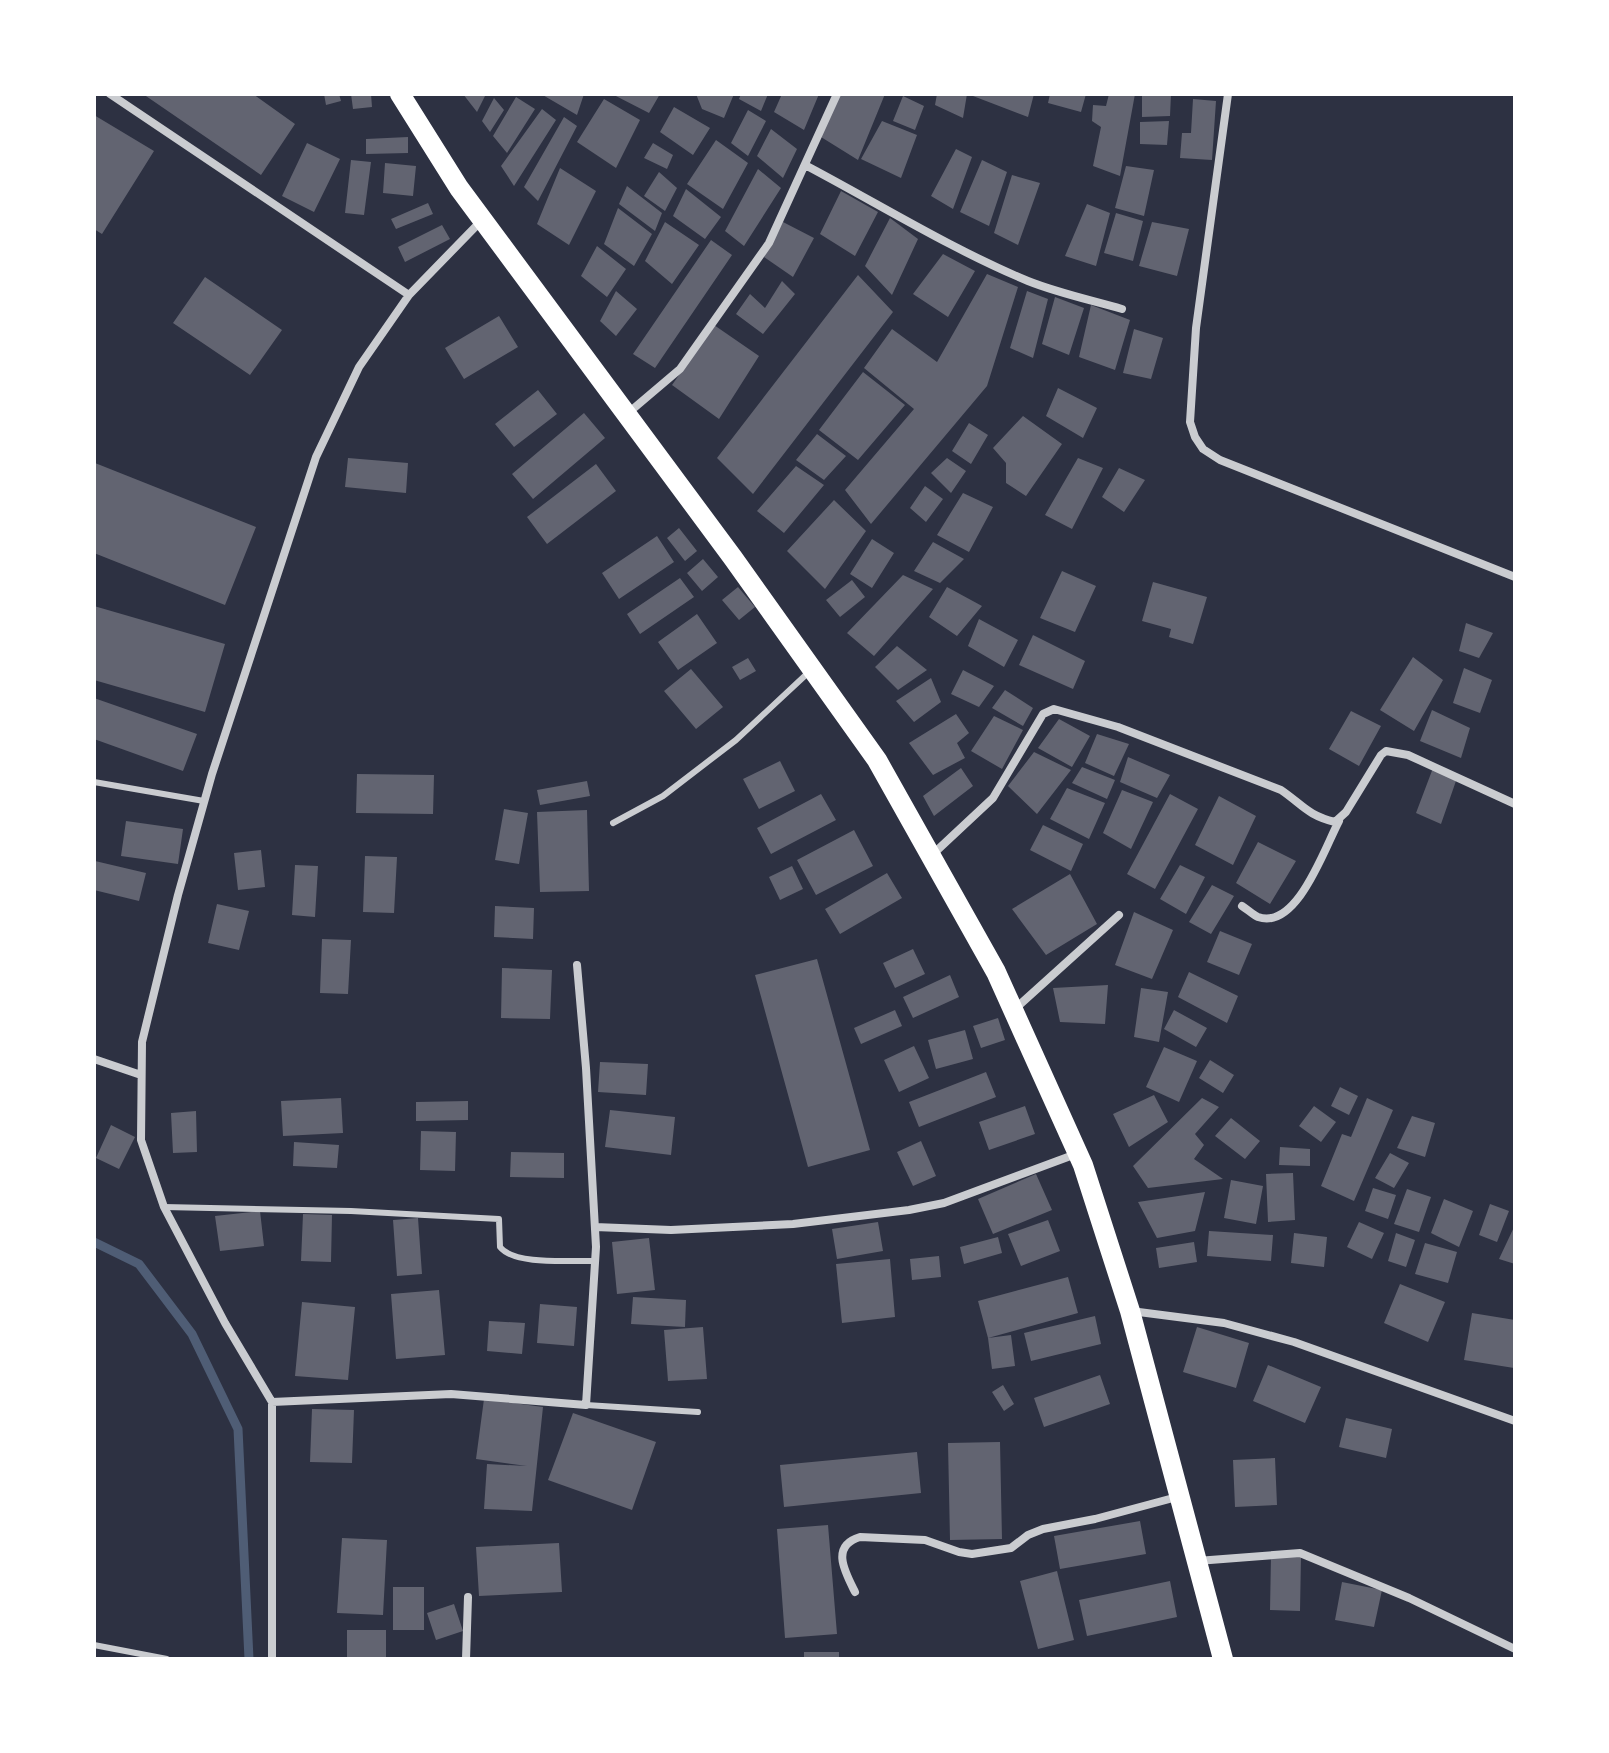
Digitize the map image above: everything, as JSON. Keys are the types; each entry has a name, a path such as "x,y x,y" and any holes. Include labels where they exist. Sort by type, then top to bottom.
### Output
{"main road":[{"path":"400,94 459,188 877,760 996,972 1078,1153 1130,1311 1223,1659"}],"street":[{"path":"110,94 409,295"},
{"path":"627,414 680,369 769,243 837,94"},
{"path":"1228,94 1196,328 1190,422 1195,437 1203,449 1220,460 1515,577"},
{"path":"805,165 995,266 1031,282 1122,309"},
{"path":"272,1659 272,1402 225,1323 164,1207 141,1140 142,1042 148,1009 204,801 316,457 359,367 409,295 482,220"},
{"path":"931,856 993,798 1043,714 1054,709 1133,733 1281,790 1301,808 1317,817 1335,822 1339,819"},
{"path":"1242,906 1259,917 1281,915 1291,910 1339,819 1386,751 1408,755 1515,804"},
{"path":"1013,1010 1119,915"},
{"path":"272,1402 451,1394 586,1405 596,1261 577,965"},
{"path":"94,1059 141,1075"},
{"path":"595,1227 671,1230 793,1224 909,1210 944,1203 1078,1153"},
{"path":"1130,1311 1224,1323 1294,1342 1515,1421"},
{"path":"855,1592 841,1556 845,1545 852,1539 925,1540 972,1554 1015,1547 1028,1535 1043,1529 1095,1519 1179,1496"},
{"path":"1195,1561 1300,1553 1409,1598 1515,1649"},
{"path":"466,1659 468,1597"}],"lane":[{"path":"613,823 663,796 736,740 812,669"},
{"path":"94,782 204,801"},
{"path":"164,1207 351,1211 499,1219 500,1247 509,1256 596,1261"},
{"path":"586,1405 698,1412"},
{"path":"94,1645 167,1659"}],"building":[{"path":"143,94 253,94 295,124 261,175"},
{"path":"324,94 339,94 341,101 326,105"},
{"path":"351,94 371,94 372,107 353,109"},
{"path":"463,94 486,94 477,112"},
{"path":"541,94 584,94 577,115"},
{"path":"612,94 660,94 649,113"},
{"path":"696,94 734,94 724,118 702,109"},
{"path":"741,94 768,94 761,111 739,99"},
{"path":"782,94 819,94 804,130 774,112"},
{"path":"839,94 885,94 858,160 821,137"},
{"path":"937,94 967,94 963,118 935,105"},
{"path":"974,94 1034,94 1028,117"},
{"path":"1050,94 1086,94 1081,112 1048,103"},
{"path":"1109,94 1135,94 1120,176 1093,166 1101,127 1092,121 1093,105 1106,106"},
{"path":"1142,94 1171,94 1170,116 1142,117"},
{"path":"903,96 924,106 915,130 893,121"},
{"path":"516,97 535,109 507,153 493,136"},
{"path":"494,98 504,110 490,132 482,121"},
{"path":"604,99 640,120 616,168 577,142"},
{"path":"1193,99 1216,101 1212,160 1180,158 1182,133 1191,133"},
{"path":"674,107 710,128 693,155 660,132"},
{"path":"542,109 556,120 514,186 501,166"},
{"path":"748,110 766,121 748,156 731,143"},
{"path":"94,115 154,151 102,234 94,229"},
{"path":"564,117 577,126 538,201 524,187"},
{"path":"882,121 917,135 901,178 861,159"},
{"path":"1169,121 1167,145 1140,144 1140,122"},
{"path":"771,129 797,149 783,178 757,156"},
{"path":"408,137 408,153 366,154 366,139"},
{"path":"716,140 748,163 723,209 687,184"},
{"path":"307,143 340,159 314,212 282,196"},
{"path":"653,143 673,155 667,169 644,158"},
{"path":"956,149 972,157 953,209 931,196"},
{"path":"351,160 371,162 364,215 345,213"},
{"path":"982,160 1007,172 989,226 960,212"},
{"path":"385,163 416,166 413,196 383,193"},
{"path":"1126,166 1154,170 1144,216 1115,208"},
{"path":"560,168 596,191 569,245 537,224"},
{"path":"758,169 781,188 744,246 725,231"},
{"path":"659,172 677,188 665,211 644,196"},
{"path":"1012,175 1040,183 1018,245 994,233"},
{"path":"627,186 662,213 655,231 619,204"},
{"path":"686,189 721,217 705,239 673,216"},
{"path":"841,191 878,212 855,256 820,234"},
{"path":"428,203 433,214 396,229 391,219"},
{"path":"1087,204 1110,213 1096,266 1065,256"},
{"path":"618,208 652,234 634,266 604,244"},
{"path":"1116,213 1143,221 1133,261 1104,253"},
{"path":"890,218 918,239 892,295 865,266"},
{"path":"665,222 699,245 672,284 645,261"},
{"path":"783,222 814,238 793,277 764,257"},
{"path":"1152,222 1189,229 1177,276 1139,266"},
{"path":"442,225 450,239 405,262 398,247"},
{"path":"711,240 732,255 655,368 633,354"},
{"path":"597,246 626,269 607,297 581,276"},
{"path":"943,254 975,271 948,317 913,294"},
{"path":"987,274 1018,287 987,386 871,524 845,490 914,409 864,368 892,329 937,362"},
{"path":"858,275 893,312 753,494 717,458"},
{"path":"205,277 282,330 250,375 173,323"},
{"path":"782,281 795,294 763,334 736,314 750,294 765,308"},
{"path":"616,291 637,309 616,336 600,321"},
{"path":"1027,291 1048,299 1033,358 1010,348"},
{"path":"1055,297 1084,308 1069,355 1042,344"},
{"path":"1091,305 1130,320 1115,370 1079,357"},
{"path":"499,316 518,347 464,379 445,348"},
{"path":"714,325 759,356 719,419 672,385"},
{"path":"1134,329 1163,338 1151,379 1123,373"},
{"path":"863,372 905,405 858,460 819,430"},
{"path":"1058,388 1097,408 1083,438 1046,416"},
{"path":"538,390 557,414 514,447 495,424"},
{"path":"584,413 605,438 533,499 512,474"},
{"path":"1023,416 1062,444 1026,496 1006,483 1006,463 993,448"},
{"path":"969,423 988,435 971,464 952,451"},
{"path":"817,434 846,456 824,480 796,460"},
{"path":"348,458 408,463 406,493 345,487"},
{"path":"947,458 966,471 951,493 931,473"},
{"path":"1078,458 1103,468 1072,529 1045,515"},
{"path":"95,463 256,527 225,605 94,553"},
{"path":"596,464 616,491 547,544 527,517"},
{"path":"796,466 824,485 784,533 757,511"},
{"path":"1119,468 1145,480 1124,512 1102,497"},
{"path":"925,486 943,499 926,522 910,508"},
{"path":"963,493 993,507 969,552 937,535"},
{"path":"834,500 866,531 825,589 787,551"},
{"path":"679,528 697,551 685,561 667,538"},
{"path":"657,536 674,562 619,599 602,573"},
{"path":"872,539 894,553 872,588 850,574"},
{"path":"933,542 964,559 940,583 914,571"},
{"path":"703,559 718,577 702,591 687,573"},
{"path":"1062,571 1096,586 1075,632 1040,618"},
{"path":"903,575 933,589 874,656 847,633"},
{"path":"680,578 694,597 640,634 627,614"},
{"path":"852,580 865,597 840,617 826,600"},
{"path":"1153,582 1207,597 1193,644 1169,637 1171,629 1142,621"},
{"path":"738,587 755,607 739,620 722,600"},
{"path":"947,587 982,606 957,636 929,617"},
{"path":"94,606 225,644 205,712 94,680"},
{"path":"697,614 717,643 678,670 658,642"},
{"path":"979,619 1018,640 1004,667 968,646"},
{"path":"1466,623 1493,633 1479,658 1459,651"},
{"path":"1033,635 1085,661 1073,689 1019,665"},
{"path":"897,646 927,670 898,690 875,667"},
{"path":"1413,657 1443,680 1414,731 1380,710"},
{"path":"748,658 756,671 740,680 732,667"},
{"path":"1464,668 1492,680 1480,713 1453,703"},
{"path":"691,669 723,707 696,729 664,691"},
{"path":"963,670 994,686 979,707 951,694"},
{"path":"931,678 941,702 914,722 896,701"},
{"path":"1005,690 1033,708 1023,726 992,708"},
{"path":"94,698 197,734 183,771 94,739"},
{"path":"1432,710 1470,728 1461,758 1420,741"},
{"path":"1351,711 1381,726 1359,766 1329,749"},
{"path":"956,714 969,733 957,743 965,758 933,775 909,743"},
{"path":"994,716 1023,730 1002,769 971,751"},
{"path":"1059,719 1090,736 1072,767 1038,748"},
{"path":"1097,734 1129,744 1114,776 1085,763"},
{"path":"1034,752 1071,770 1037,814 1008,786"},
{"path":"1128,757 1170,775 1157,798 1120,782"},
{"path":"780,761 795,791 759,809 743,779"},
{"path":"1082,767 1115,780 1107,799 1072,783"},
{"path":"961,768 973,786 934,816 923,796"},
{"path":"1433,768 1457,778 1441,824 1416,813"},
{"path":"357,774 434,775 433,814 356,813"},
{"path":"587,781 590,796 540,805 537,790"},
{"path":"1067,788 1105,803 1089,839 1050,819"},
{"path":"1122,790 1153,802 1131,849 1103,833"},
{"path":"821,794 836,820 771,854 757,828"},
{"path":"1170,794 1198,809 1155,889 1127,874"},
{"path":"1219,796 1256,816 1233,865 1195,845"},
{"path":"504,809 528,813 519,864 495,860"},
{"path":"587,810 589,891 540,892 537,812"},
{"path":"126,821 183,829 178,864 121,856"},
{"path":"1043,825 1083,844 1071,871 1030,850"},
{"path":"854,830 873,866 816,895 797,860"},
{"path":"1258,842 1296,861 1270,904 1236,883"},
{"path":"261,850 265,887 238,890 234,853"},
{"path":"365,856 397,857 394,913 363,912"},
{"path":"95,861 146,873 139,901 94,890"},
{"path":"295,865 318,866 315,917 292,915"},
{"path":"1180,865 1205,877 1186,914 1160,899"},
{"path":"792,866 803,889 780,900 769,877"},
{"path":"887,873 902,898 840,934 825,909"},
{"path":"1070,874 1097,924 1046,955 1012,909"},
{"path":"1212,885 1234,896 1211,934 1189,922"},
{"path":"217,904 249,911 239,950 208,943"},
{"path":"495,906 534,908 533,939 494,937"},
{"path":"1134,912 1173,930 1152,979 1115,965"},
{"path":"1220,931 1252,944 1239,975 1207,962"},
{"path":"322,939 351,940 348,994 320,993"},
{"path":"913,949 925,974 895,988 883,963"},
{"path":"817,959 870,1150 808,1167 755,975"},
{"path":"502,968 552,970 550,1019 501,1018"},
{"path":"1189,972 1238,996 1227,1023 1178,997"},
{"path":"950,975 959,997 913,1018 903,997"},
{"path":"1108,985 1105,1024 1060,1022 1053,988"},
{"path":"1141,988 1168,992 1159,1042 1134,1037"},
{"path":"895,1010 902,1026 861,1044 854,1028"},
{"path":"1174,1010 1207,1028 1196,1047 1164,1029"},
{"path":"998,1018 1005,1040 981,1048 973,1026"},
{"path":"965,1030 973,1059 936,1069 928,1040"},
{"path":"914,1046 929,1078 899,1092 884,1060"},
{"path":"1164,1047 1197,1061 1179,1102 1146,1087"},
{"path":"1210,1060 1234,1075 1223,1093 1199,1078"},
{"path":"600,1062 648,1064 646,1095 598,1092"},
{"path":"986,1072 996,1097 919,1127 909,1102"},
{"path":"1340,1087 1358,1096 1349,1115 1331,1106"},
{"path":"1154,1095 1168,1122 1129,1147 1113,1114"},
{"path":"341,1098 343,1133 283,1136 281,1101"},
{"path":"1202,1098 1219,1107 1195,1134 1204,1145 1194,1159 1223,1179 1148,1188 1133,1166"},
{"path":"1367,1098 1393,1110 1354,1201 1321,1186 1342,1134 1351,1137"},
{"path":"468,1101 468,1120 416,1121 416,1102"},
{"path":"1025,1106 1035,1134 989,1150 979,1122"},
{"path":"1314,1106 1336,1122 1321,1142 1299,1126"},
{"path":"610,1110 675,1117 671,1155 605,1147"},
{"path":"196,1111 197,1152 173,1153 171,1113"},
{"path":"1412,1116 1435,1123 1425,1157 1397,1148"},
{"path":"1231,1118 1260,1141 1245,1159 1215,1136"},
{"path":"111,1125 135,1137 119,1169 96,1158"},
{"path":"421,1131 456,1132 455,1171 420,1170"},
{"path":"921,1141 936,1176 913,1186 897,1152"},
{"path":"294,1142 339,1145 337,1168 293,1166"},
{"path":"1280,1147 1310,1149 1310,1166 1279,1165"},
{"path":"511,1152 564,1153 564,1178 510,1177"},
{"path":"1390,1153 1409,1163 1394,1188 1375,1178"},
{"path":"1293,1173 1295,1220 1268,1222 1266,1174"},
{"path":"1036,1174 1052,1210 993,1234 978,1199"},
{"path":"1231,1180 1263,1186 1256,1224 1224,1218"},
{"path":"1373,1188 1396,1195 1388,1219 1365,1211"},
{"path":"1407,1189 1431,1197 1419,1232 1394,1224"},
{"path":"1205,1192 1195,1231 1157,1238 1138,1202"},
{"path":"1444,1199 1473,1211 1459,1247 1431,1233"},
{"path":"1490,1204 1509,1211 1497,1242 1479,1235"},
{"path":"260,1211 264,1246 220,1251 215,1216"},
{"path":"303,1214 332,1215 331,1262 301,1261"},
{"path":"418,1218 422,1274 397,1276 393,1220"},
{"path":"1048,1220 1060,1251 1021,1266 1008,1234"},
{"path":"878,1222 883,1251 837,1259 832,1229"},
{"path":"1359,1222 1384,1233 1372,1259 1347,1247"},
{"path":"1515,1225 1515,1264 1499,1259"},
{"path":"1209,1231 1273,1235 1271,1261 1207,1256"},
{"path":"1294,1233 1327,1237 1324,1267 1291,1263"},
{"path":"1396,1233 1415,1240 1406,1267 1388,1261"},
{"path":"998,1237 1002,1253 964,1264 960,1247"},
{"path":"649,1238 655,1290 617,1294 612,1242"},
{"path":"1194,1242 1197,1262 1159,1268 1156,1248"},
{"path":"1425,1243 1457,1252 1448,1283 1415,1274"},
{"path":"939,1256 941,1277 912,1280 910,1259"},
{"path":"890,1259 895,1317 842,1323 836,1264"},
{"path":"1068,1277 1078,1313 988,1338 978,1301"},
{"path":"1400,1284 1445,1302 1428,1342 1384,1323"},
{"path":"439,1290 445,1355 396,1359 391,1294"},
{"path":"633,1297 686,1300 685,1327 631,1324"},
{"path":"302,1302 355,1307 348,1380 295,1376"},
{"path":"540,1304 577,1307 574,1346 537,1343"},
{"path":"1472,1313 1515,1320 1514,1368 1464,1360"},
{"path":"1095,1316 1101,1344 1031,1361 1024,1333"},
{"path":"489,1321 525,1323 522,1354 487,1351"},
{"path":"703,1327 707,1379 668,1381 664,1330"},
{"path":"1197,1327 1249,1343 1236,1388 1183,1372"},
{"path":"1011,1335 1015,1366 992,1369 988,1338"},
{"path":"1268,1365 1321,1387 1305,1423 1253,1401"},
{"path":"1100,1375 1110,1404 1044,1427 1034,1398"},
{"path":"1003,1385 1014,1404 1004,1411 992,1392"},
{"path":"484,1399 543,1407 532,1511 484,1509 487,1464 527,1466 476,1459"},
{"path":"312,1409 354,1410 352,1463 310,1462"},
{"path":"573,1413 656,1442 632,1510 548,1480"},
{"path":"1346,1418 1392,1429 1386,1458 1339,1447"},
{"path":"1000,1442 1002,1539 950,1540 948,1443"},
{"path":"917,1452 921,1493 784,1507 780,1465"},
{"path":"1275,1458 1277,1505 1235,1507 1233,1460"},
{"path":"1140,1521 1146,1554 1060,1569 1054,1536"},
{"path":"828,1525 837,1634 785,1638 777,1529"},
{"path":"342,1538 387,1540 383,1615 337,1613"},
{"path":"559,1543 562,1592 479,1596 476,1547"},
{"path":"1271,1555 1301,1556 1300,1611 1270,1610"},
{"path":"1057,1571 1074,1640 1038,1649 1020,1581"},
{"path":"1170,1581 1177,1617 1087,1636 1079,1600"},
{"path":"1342,1582 1382,1590 1374,1627 1335,1620"},
{"path":"393,1587 424,1587 424,1630 393,1630"},
{"path":"454,1604 463,1631 436,1640 427,1613"},
{"path":"347,1630 386,1630 386,1659 347,1659"},
{"path":"804,1652 839,1652 839,1659 804,1659"}],"waterway":[{"path":"94,1242 139,1264 192,1334 238,1429 249,1659"}]}
